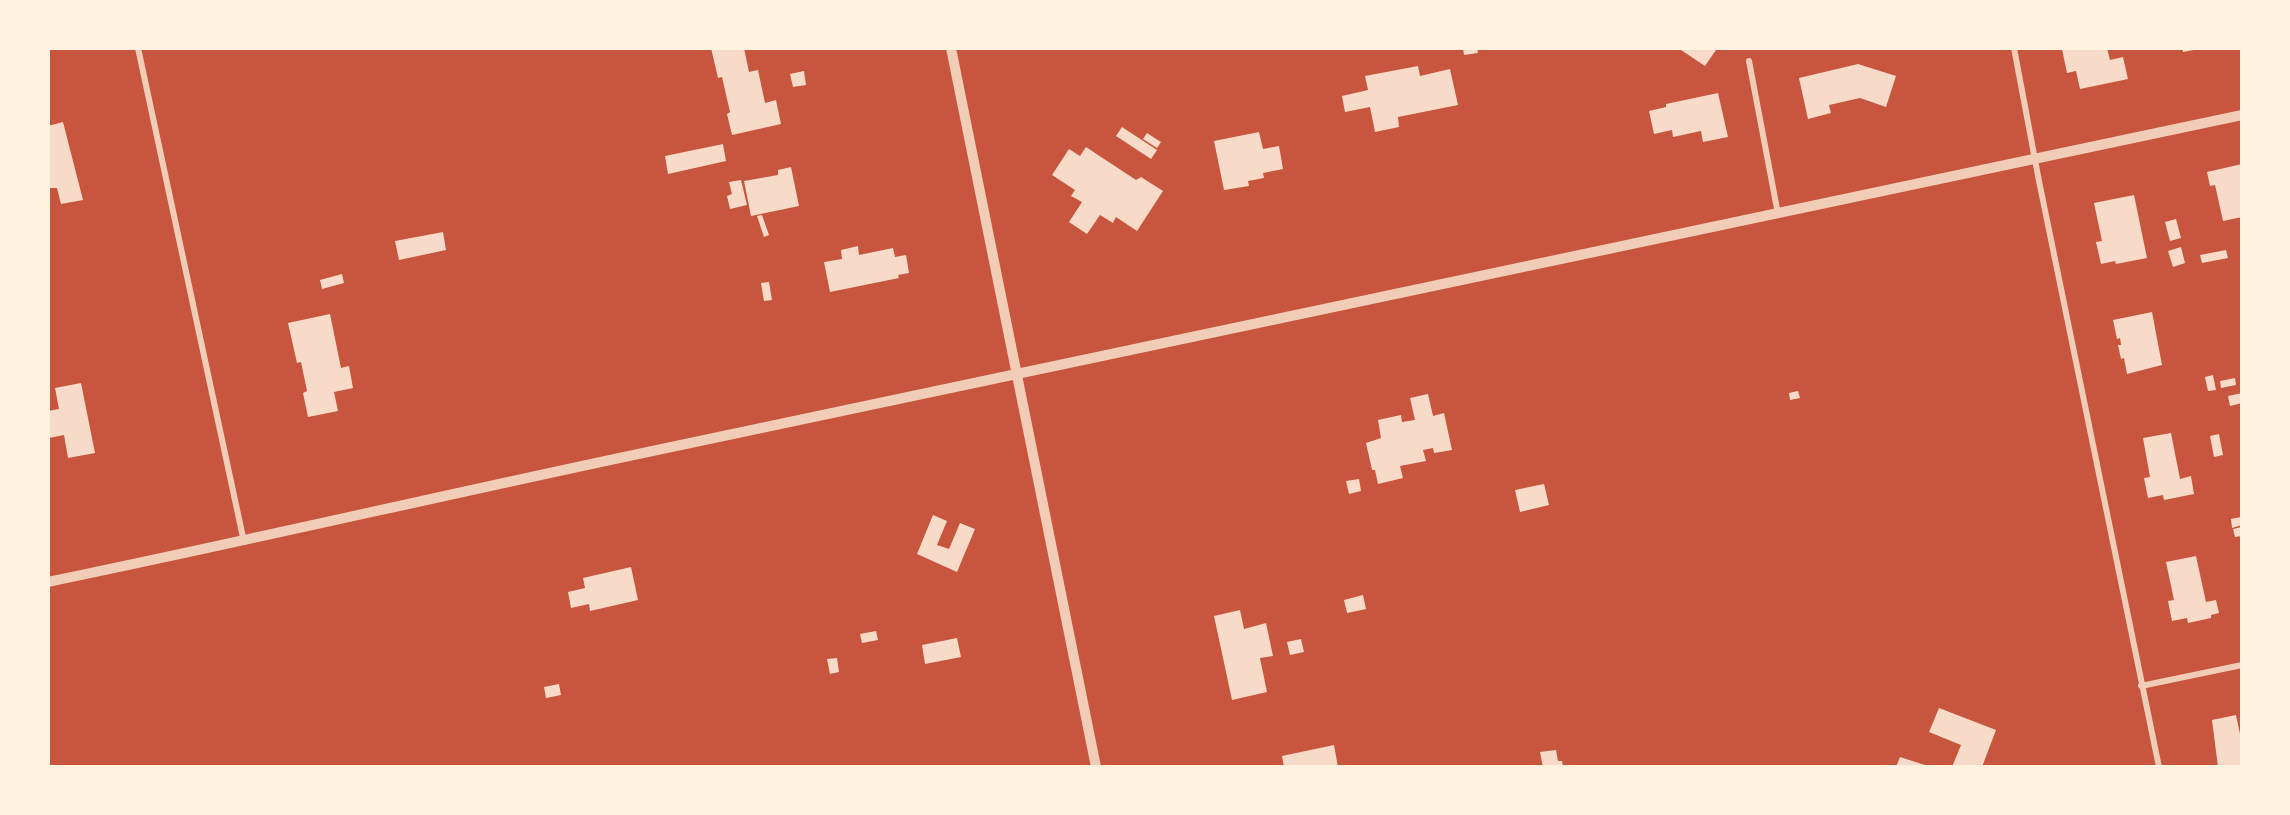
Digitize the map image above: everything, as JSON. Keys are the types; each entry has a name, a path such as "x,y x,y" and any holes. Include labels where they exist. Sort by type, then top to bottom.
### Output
{"street":[{"path":"138,48 244,542"},
{"path":"951,48 1096,767"},
{"path":"2014,48 2158,767"},
{"path":"1749,61 1778,214"},
{"path":"48,582 244,542 635,454 2242,115"},
{"path":"2141,686 2242,665"}],"building":[{"path":"711,48 744,48 749,72 758,70 765,103 776,100 781,124 732,135 727,114 730,112 722,77 718,78"},
{"path":"1463,48 1477,48 1478,53 1464,55"},
{"path":"1678,48 1713,48 1716,50 1705,66"},
{"path":"2107,48 2110,60 2123,57 2128,79 2080,89 2076,71 2067,73 2062,49"},
{"path":"2182,48 2199,48 2199,49 2183,52"},
{"path":"1858,64 1896,76 1886,107 1860,98 1829,105 1831,113 1808,119 1799,78"},
{"path":"1418,66 1420,76 1450,69 1458,105 1398,117 1399,127 1375,132 1370,107 1345,112 1342,96 1368,90 1365,76"},
{"path":"804,71 806,85 793,87 790,74"},
{"path":"1718,93 1728,137 1703,142 1701,131 1673,137 1672,130 1654,134 1649,111 1666,107 1666,104"},
{"path":"63,122 83,200 61,204 57,188 48,188 48,126"},
{"path":"1122,127 1157,150 1151,159 1116,136"},
{"path":"1259,132 1263,149 1279,146 1283,169 1263,173 1264,178 1248,181 1249,186 1224,190 1214,141"},
{"path":"1147,133 1161,142 1157,148 1143,139"},
{"path":"723,144 726,161 668,174 665,156"},
{"path":"1086,147 1136,180 1141,177 1163,191 1137,231 1116,217 1113,223 1100,215 1087,234 1069,222 1082,202 1071,196 1075,190 1052,175 1069,149 1080,156"},
{"path":"2242,164 2242,217 2223,221 2215,185 2210,186 2207,172"},
{"path":"791,167 799,206 751,216 744,181 778,175 778,170"},
{"path":"741,180 747,205 730,209 727,196 732,194 729,182"},
{"path":"2134,195 2147,258 2116,264 2115,261 2101,264 2096,242 2102,241 2094,203"},
{"path":"762,215 769,235 764,237 757,216"},
{"path":"2176,219 2181,238 2170,241 2165,222"},
{"path":"443,232 446,250 399,260 395,241"},
{"path":"858,246 859,255 893,248 895,257 906,255 909,273 898,275 899,278 830,292 824,262 842,259 841,250"},
{"path":"2181,247 2185,263 2173,267 2168,251"},
{"path":"2226,250 2228,258 2202,263 2200,255"},
{"path":"342,274 344,283 322,289 320,280"},
{"path":"769,282 772,300 764,301 761,283"},
{"path":"2152,312 2162,365 2127,374 2124,358 2121,359 2118,345 2121,345 2120,338 2117,339 2113,320"},
{"path":"330,314 341,368 349,366 353,388 334,392 338,411 308,417 303,393 307,391 301,362 297,363 288,323"},
{"path":"2213,375 2216,390 2208,391 2205,377"},
{"path":"2235,378 2236,385 2221,388 2220,381"},
{"path":"81,383 95,453 68,458 64,435 49,438 48,411 59,409 55,388"},
{"path":"1798,391 1800,398 1790,400 1789,393"},
{"path":"2242,393 2242,403 2230,406 2228,396"},
{"path":"1428,394 1433,416 1444,413 1452,450 1434,453 1433,448 1423,450 1426,461 1400,466 1403,478 1378,484 1375,470 1372,470 1366,443 1381,438 1378,420 1401,415 1402,422 1415,420 1410,398"},
{"path":"2171,433 2180,479 2191,476 2194,494 2164,500 2163,495 2148,498 2144,478 2150,477 2143,438"},
{"path":"2219,434 2223,455 2214,457 2210,436"},
{"path":"1359,479 1361,491 1349,494 1346,481"},
{"path":"1544,484 1549,505 1520,512 1515,490"},
{"path":"933,515 947,521 937,545 949,549 960,523 975,529 957,572 917,554"},
{"path":"2241,517 2242,525 2232,528 2231,519"},
{"path":"2242,527 2242,536 2235,537 2233,529"},
{"path":"2196,556 2206,602 2216,600 2219,613 2211,615 2211,618 2188,623 2187,618 2172,621 2168,601 2174,600 2166,562"},
{"path":"631,567 638,600 590,611 589,604 571,608 568,592 585,588 583,578"},
{"path":"1363,595 1366,609 1347,613 1344,600"},
{"path":"1240,610 1244,629 1266,623 1273,656 1260,658 1267,692 1232,700 1214,616"},
{"path":"876,631 878,640 862,643 860,634"},
{"path":"957,638 961,657 925,664 922,645"},
{"path":"1301,639 1304,652 1290,655 1287,642"},
{"path":"837,658 839,672 830,674 827,659"},
{"path":"559,684 561,695 546,698 544,687"},
{"path":"1939,708 1996,730 1982,767 1952,767 1961,745 1929,732"},
{"path":"2236,715 2240,734 2242,733 2242,767 2218,767 2212,720"},
{"path":"1334,745 1338,767 1284,767 1282,756"},
{"path":"1556,750 1558,761 1562,761 1563,767 1543,767 1540,752"},
{"path":"1900,757 1925,765 1924,767 1896,767"}]}
